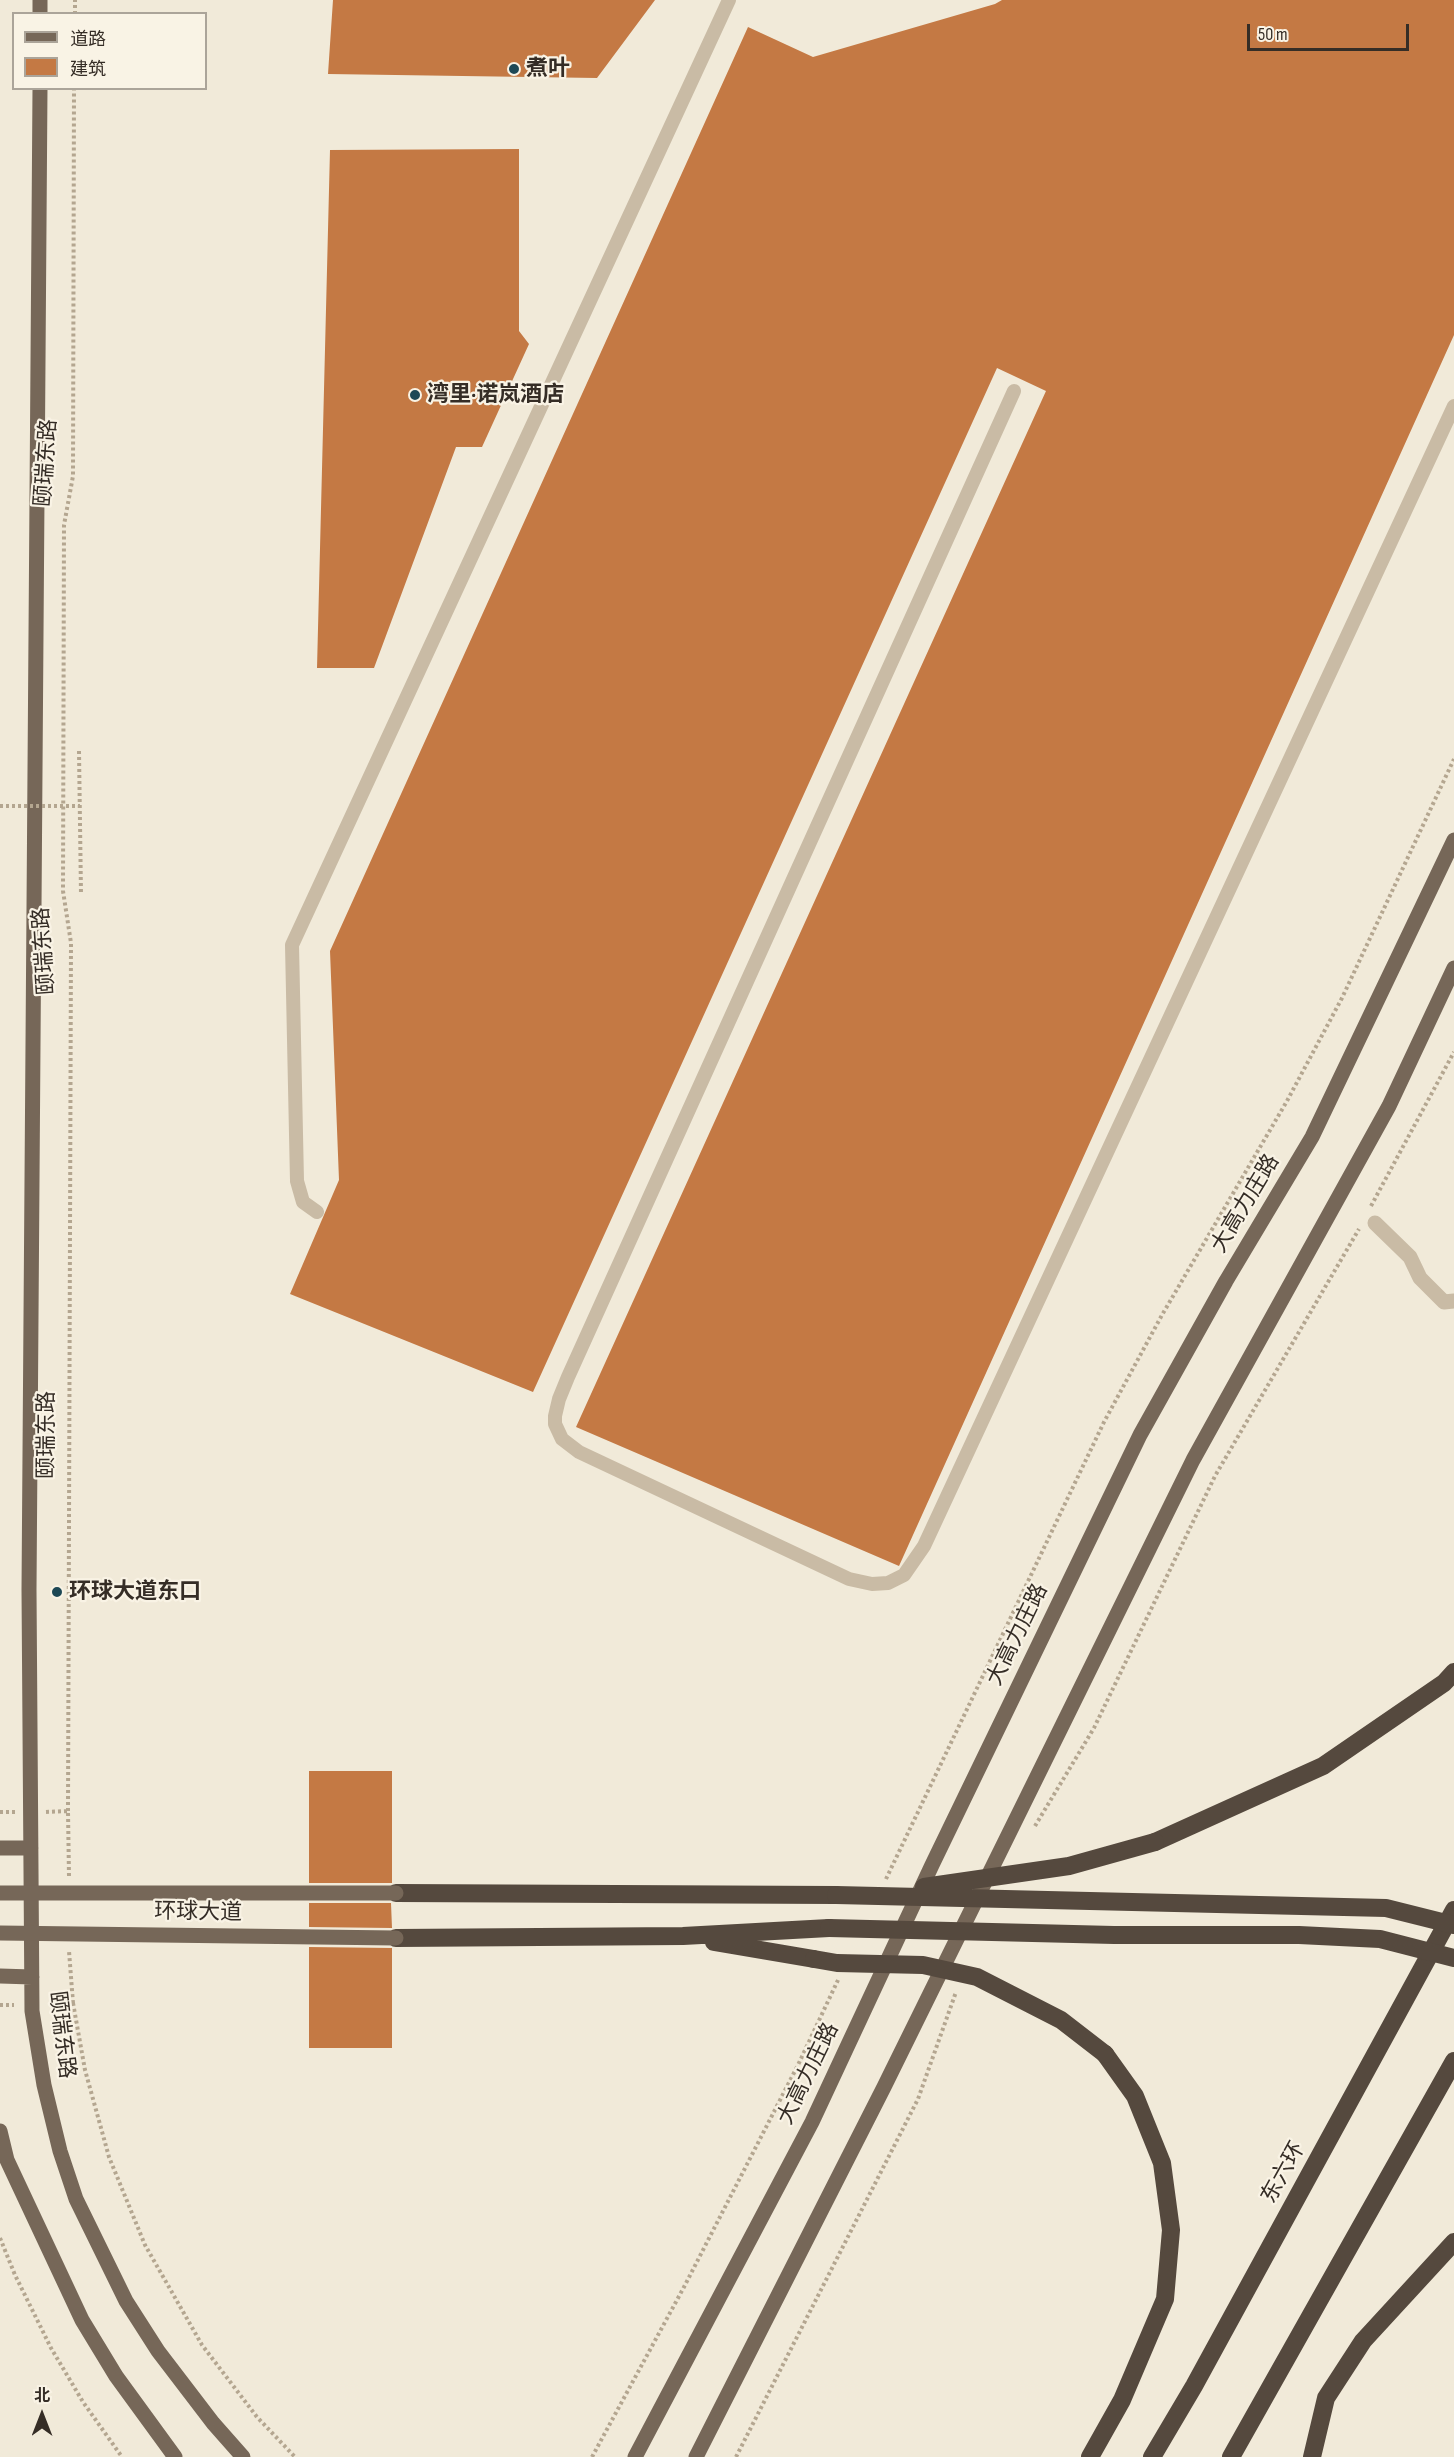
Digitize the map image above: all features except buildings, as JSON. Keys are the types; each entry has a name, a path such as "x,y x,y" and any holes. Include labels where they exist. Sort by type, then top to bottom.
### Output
{"highway":[{"path":"836,1895 1015,1876 1070,1866 1155,1842 1323,1766 1444,1683 1454,1672"},
{"path":"396,1893 836,1895 1386,1908 1454,1925"},
{"name":"东六环","path":"1152,2457 1205,2365 1454,1910"},
{"path":"396,1938 683,1936 829,1928 1103,1935 1299,1935 1380,1939 1454,1958"},
{"path":"683,1936 837,1963 923,1965 977,1977 1061,2020 1106,2054 1135,2096 1162,2163 1171,2230 1164,2299 1122,2400 1090,2457"},
{"path":"1231,2457 1454,2061"},
{"path":"1312,2457 1326,2398 1363,2341 1454,2242"}],"main road":[{"name":"颐瑞东路","path":"40,90 29,1577 32,2011 44,2085 60,2151 76,2199 126,2301 152,2341 213,2423 243,2457"},
{"name":"大高力庄路","path":"635,2457 812,2122 937,1854 1140,1435 1226,1281 1312,1137 1454,840"},
{"path":"696,2457 890,2076 1193,1460 1389,1106 1454,968"},
{"path":"0,1848 31,1848"},
{"name":"环球大道","path":"0,1893 396,1893"},
{"name":"环球大道","path":"0,1933 396,1938"},
{"path":"0,1976 32,1977"},
{"path":"0,2131 8,2160 82,2320 116,2376 175,2457"}],"street":[{"path":"1368,1220 1410,1257 1420,1278 1444,1302 1454,1301"}],"lane":[{"path":"317,1212 303,1202 297,1181 292,945 729,0"},
{"path":"1014,391 568,1377 555,1416 557,1432 562,1439 579,1452 849,1579 872,1584 888,1583 904,1575 918,1558 924,1546 1454,406"}],"path":[{"name":"颐瑞东路","path":"68,1811 71,944 63,879 64,525 73,476 74,90"},
{"path":"79,751 81,894"},
{"path":"884,1882 1104,1422 1162,1315 1287,1101 1342,999 1454,759"},
{"path":"0,806 80,806"},
{"path":"1033,1829 1094,1728 1215,1476 1368,1220 1454,1052"},
{"path":"592,2457 684,2287 798,2065 838,1979"},
{"path":"736,2457 918,2099 959,1984"},
{"name":"颐瑞东路","path":"73,2003 85,2070 109,2157 145,2245 202,2345 257,2417 296,2457"},
{"path":"0,2238 15,2275 51,2348 82,2402 122,2457"}],"place":[{"name":"煮叶","path":"514,69"},
{"name":"湾里·诺岚酒店","path":"415,395"},
{"name":"环球大道东口","path":"57,1592"}]}
